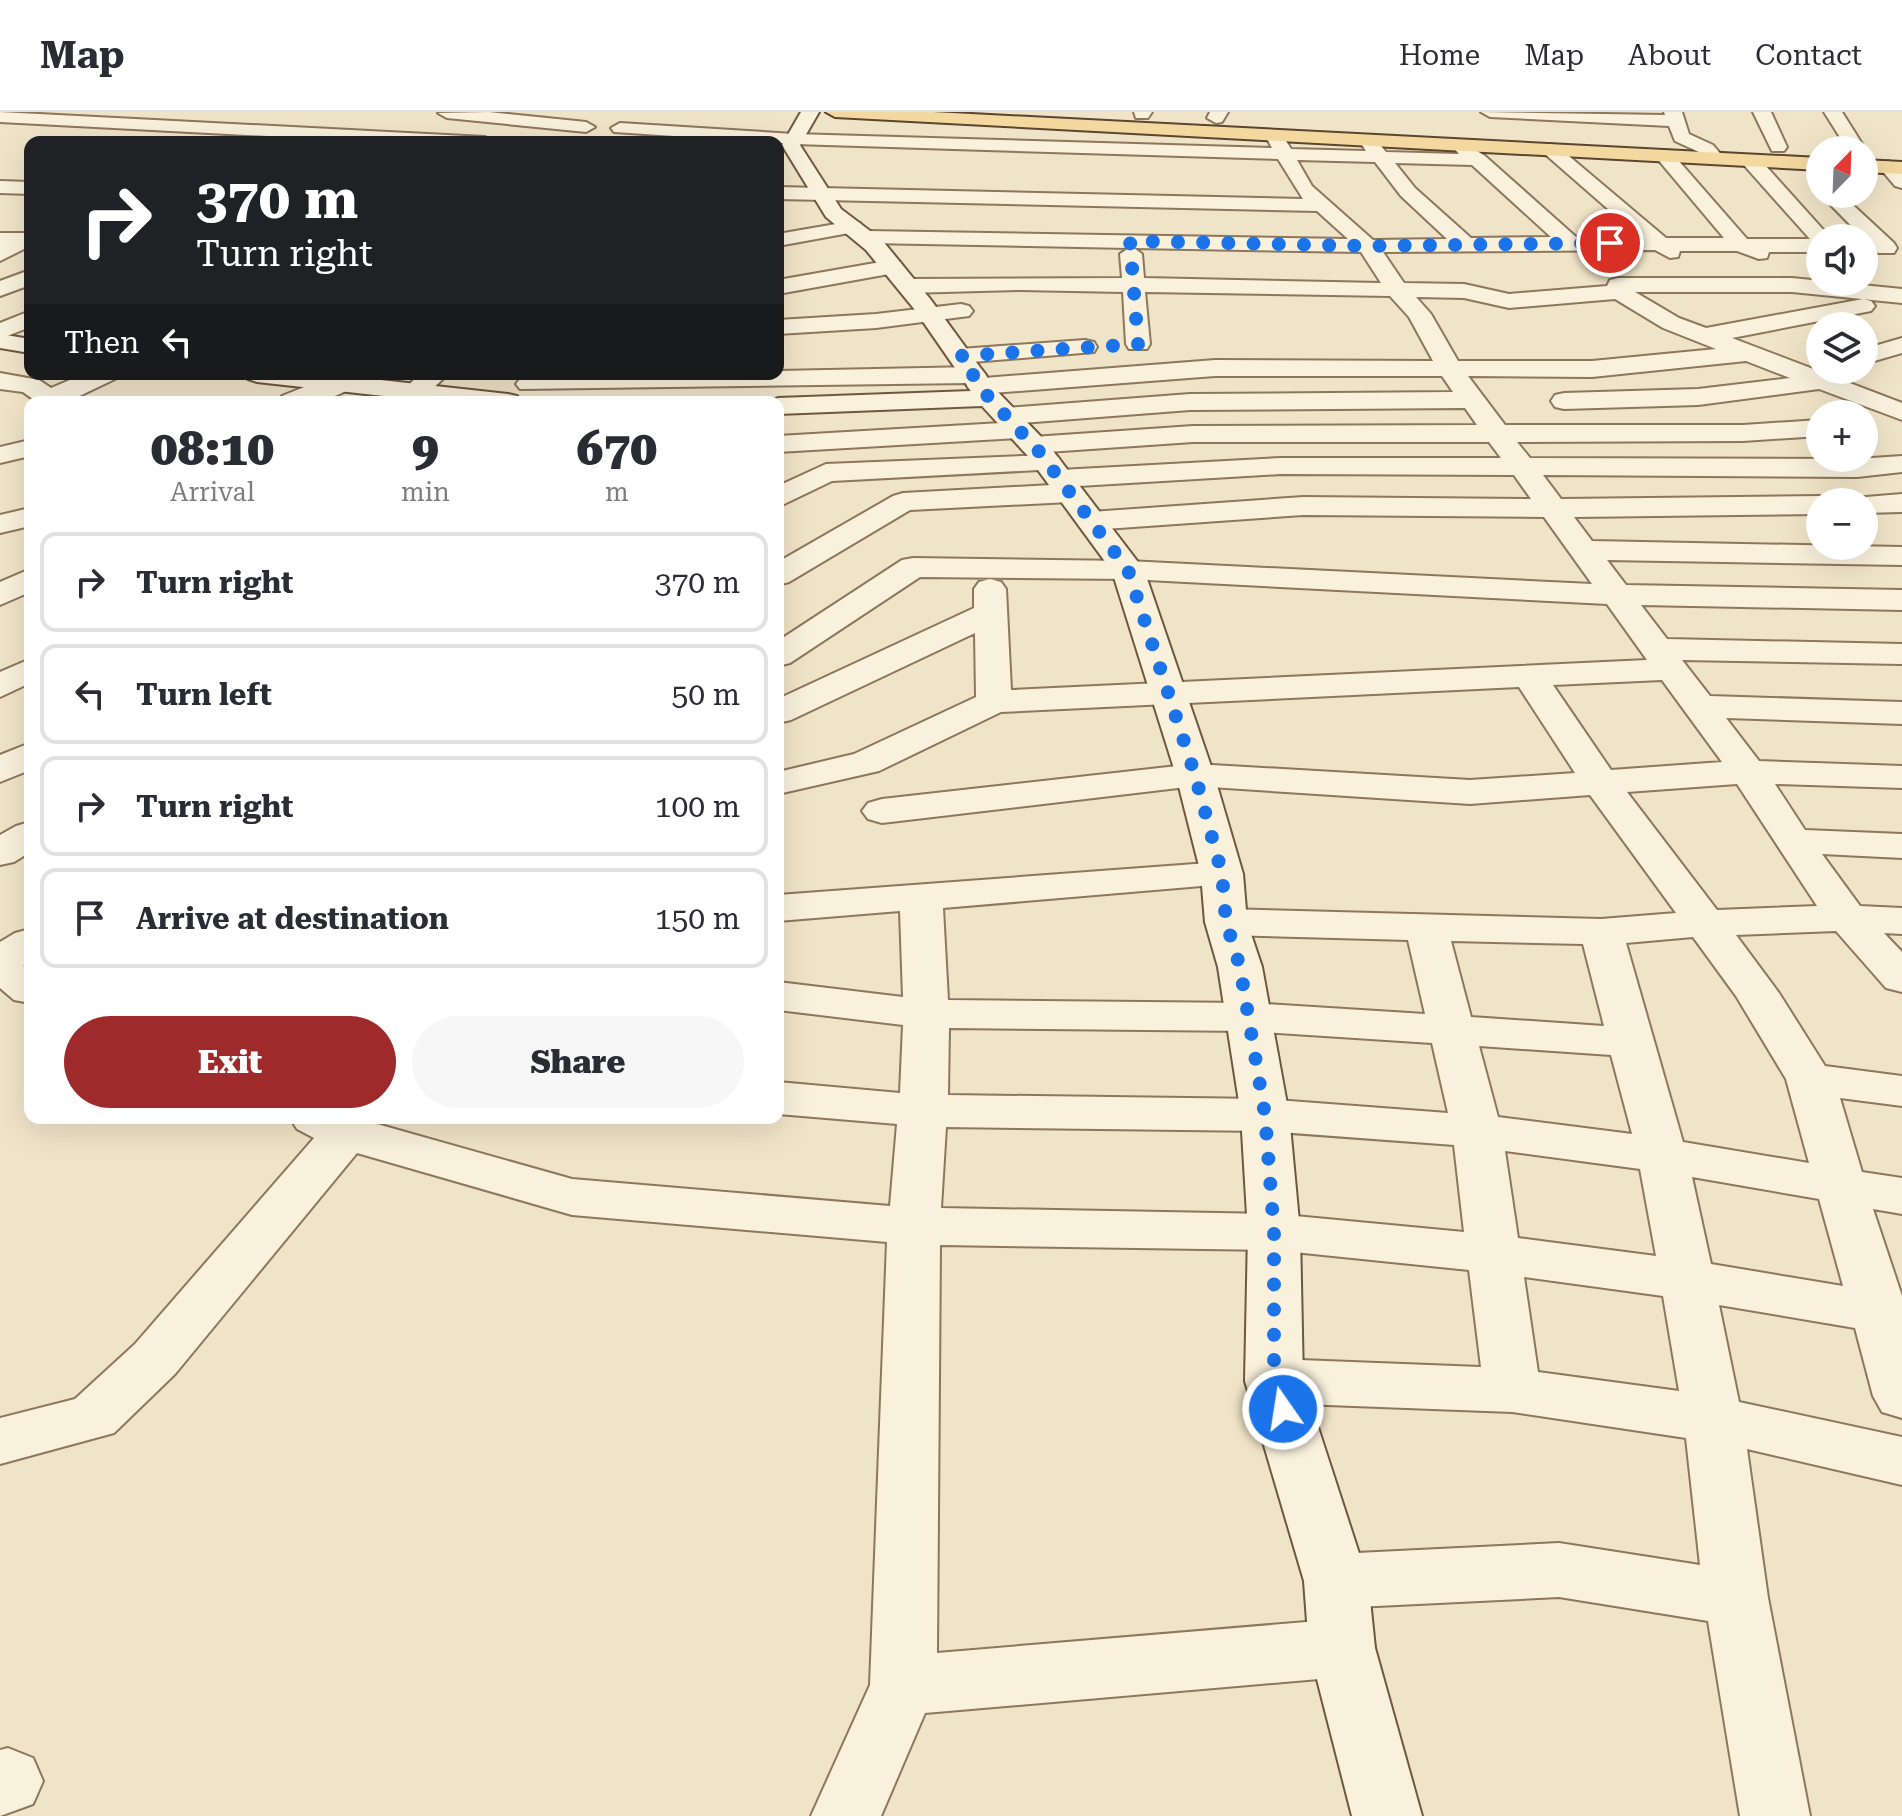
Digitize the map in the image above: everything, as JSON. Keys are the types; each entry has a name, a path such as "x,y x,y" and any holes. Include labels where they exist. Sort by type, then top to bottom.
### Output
{"main road":[{"path":"835,112 1806,163"},
{"path":"1108,112 1217,115 1806,149"},
{"path":"1878,159 1898,168"},
{"path":"1878,167 1898,168"}],"street":[{"path":"109,121 133,112"},
{"path":"194,112 397,120 371,136"},
{"path":"437,112 528,116 586,127"},
{"path":"609,136 643,112"},
{"path":"1490,112 1675,116 1681,137 1707,149 1715,158"},
{"path":"1762,112 1778,147"},
{"path":"1833,112 1848,136"},
{"path":"496,136 528,116"},
{"path":"0,117 344,136"},
{"path":"0,132 32,118"},
{"path":"784,495 826,473 909,297 950,189 963,119"},
{"path":"620,128 634,136"},
{"path":"260,136 270,130"},
{"path":"1172,159 1173,130"},
{"path":"1274,135 1304,189 1342,223 1413,314 1495,433 1748,772 1847,918 1902,979"},
{"path":"1367,140 1408,192 1466,245 1660,243 1806,246"},
{"path":"1460,145 1570,243"},
{"path":"1551,150 1707,285"},
{"path":"1664,156 1741,245 1806,275"},
{"path":"1123,190 1172,159 1289,163 1382,159 1478,160"},
{"path":"1750,160 1807,224"},
{"path":"1797,163 1806,172"},
{"path":"0,187 24,188"},
{"path":"950,189 1304,189"},
{"path":"950,189 1123,190 1322,205"},
{"path":"950,189 1123,190 1342,223"},
{"path":"784,571 903,502 909,297 950,189"},
{"path":"784,440 909,297 950,189"},
{"path":"784,401 909,297 950,189"},
{"path":"1123,190 1132,275 1143,310 1138,344"},
{"path":"1123,190 1535,369 1592,369 1749,353"},
{"path":"0,207 24,207"},
{"path":"1844,208 1884,248"},
{"path":"784,212 808,213 909,297 1128,570 1195,775 1222,874 1226,922 1240,967 1265,1115 1274,1232 1274,1381 1336,1581 1342,1648 1387,1816"},
{"path":"0,219 24,219"},
{"path":"784,224 909,297 1303,506 1553,508 1806,505"},
{"path":"0,239 24,239"},
{"path":"0,255 24,241"},
{"path":"784,243 1281,466 1857,468 1902,464"},
{"path":"1413,314 1466,245"},
{"path":"994,261 1132,275 1413,314"},
{"path":"1878,271 1902,295"},
{"path":"784,331 909,297 1020,283 1132,275"},
{"path":"2,287 24,279"},
{"path":"1619,292 1618,285 1806,287"},
{"path":"2,287 24,289"},
{"path":"784,287 909,297 988,309"},
{"path":"909,297 1215,368 1413,314 1464,291 1509,301 1619,292 1671,323 1806,372"},
{"path":"1878,293 1902,295"},
{"path":"1854,296 1902,321"},
{"path":"909,297 1190,402 1473,400"},
{"path":"909,297 1193,434 1743,433 1806,429"},
{"path":"784,327 876,321 909,297 1138,344 1167,342"},
{"path":"784,306 841,300"},
{"path":"1704,336 1871,305"},
{"path":"1106,309 1143,310"},
{"path":"0,332 24,321"},
{"path":"1509,340 1592,432"},
{"path":"0,341 24,345"},
{"path":"1878,353 1902,345"},
{"path":"1564,401 1698,397 1806,378"},
{"path":"0,381 44,395 88,380"},
{"path":"305,396 344,380"},
{"path":"353,380 466,396"},
{"path":"529,384 590,385"},
{"path":"1836,384 1902,412"},
{"path":"0,400 24,397"},
{"path":"1878,423 1902,420"},
{"path":"0,455 24,449"},
{"path":"1878,504 1902,503"},
{"path":"0,524 24,518"},
{"path":"1584,550 1902,556"},
{"path":"784,652 913,567 1128,570 1617,595 1902,600"},
{"path":"990,567 994,702"},
{"path":"0,595 24,582"},
{"path":"784,709 989,614"},
{"path":"784,782 866,763 994,702 1530,677 1663,659 1902,654"},
{"path":"1530,677 1599,781 1757,993 1810,1079 1840,1186 1890,1314 1902,1396"},
{"path":"1699,706 1902,713"},
{"path":"0,771 24,757"},
{"path":"882,811 1195,775 1470,792 1748,772 1902,777"},
{"path":"0,853 24,838"},
{"path":"1792,841 1902,846"},
{"path":"784,908 1222,874"},
{"path":"846,1816 903,1685 914,1226 923,1111 926,1014 921,897"},
{"path":"1226,922 1601,932 1704,923 1847,918 1902,921"},
{"path":"1426,927 1477,1131 1512,1390"},
{"path":"1601,932 1662,1155 1687,1280 1713,1419 1736,1598 1775,1816"},
{"path":"16,954 17,979 24,985"},
{"path":"784,997 926,1014 1248,1017 1632,1042"},
{"path":"1810,1079 1902,1091"},
{"path":"784,1099 923,1111 1265,1115 1477,1131 1662,1155 1902,1196"},
{"path":"0,1441 93,1417 155,1359 330,1126 572,1197 914,1226 1274,1232 1493,1254 1687,1280 1890,1314"},
{"path":"1274,1381 1512,1390 1713,1419 1902,1461"},
{"path":"1336,1581 1559,1570 1736,1598"},
{"path":"903,1685 1342,1648"}],"route":[{"path":"1283,1409 1274,1381 1274,1232 1265,1115 1240,967 1226,922 1222,874 1195,775 1128,570 1037,449 989,398 960,356 1138,344 1130,241 1368,246 1610,243"}]}
